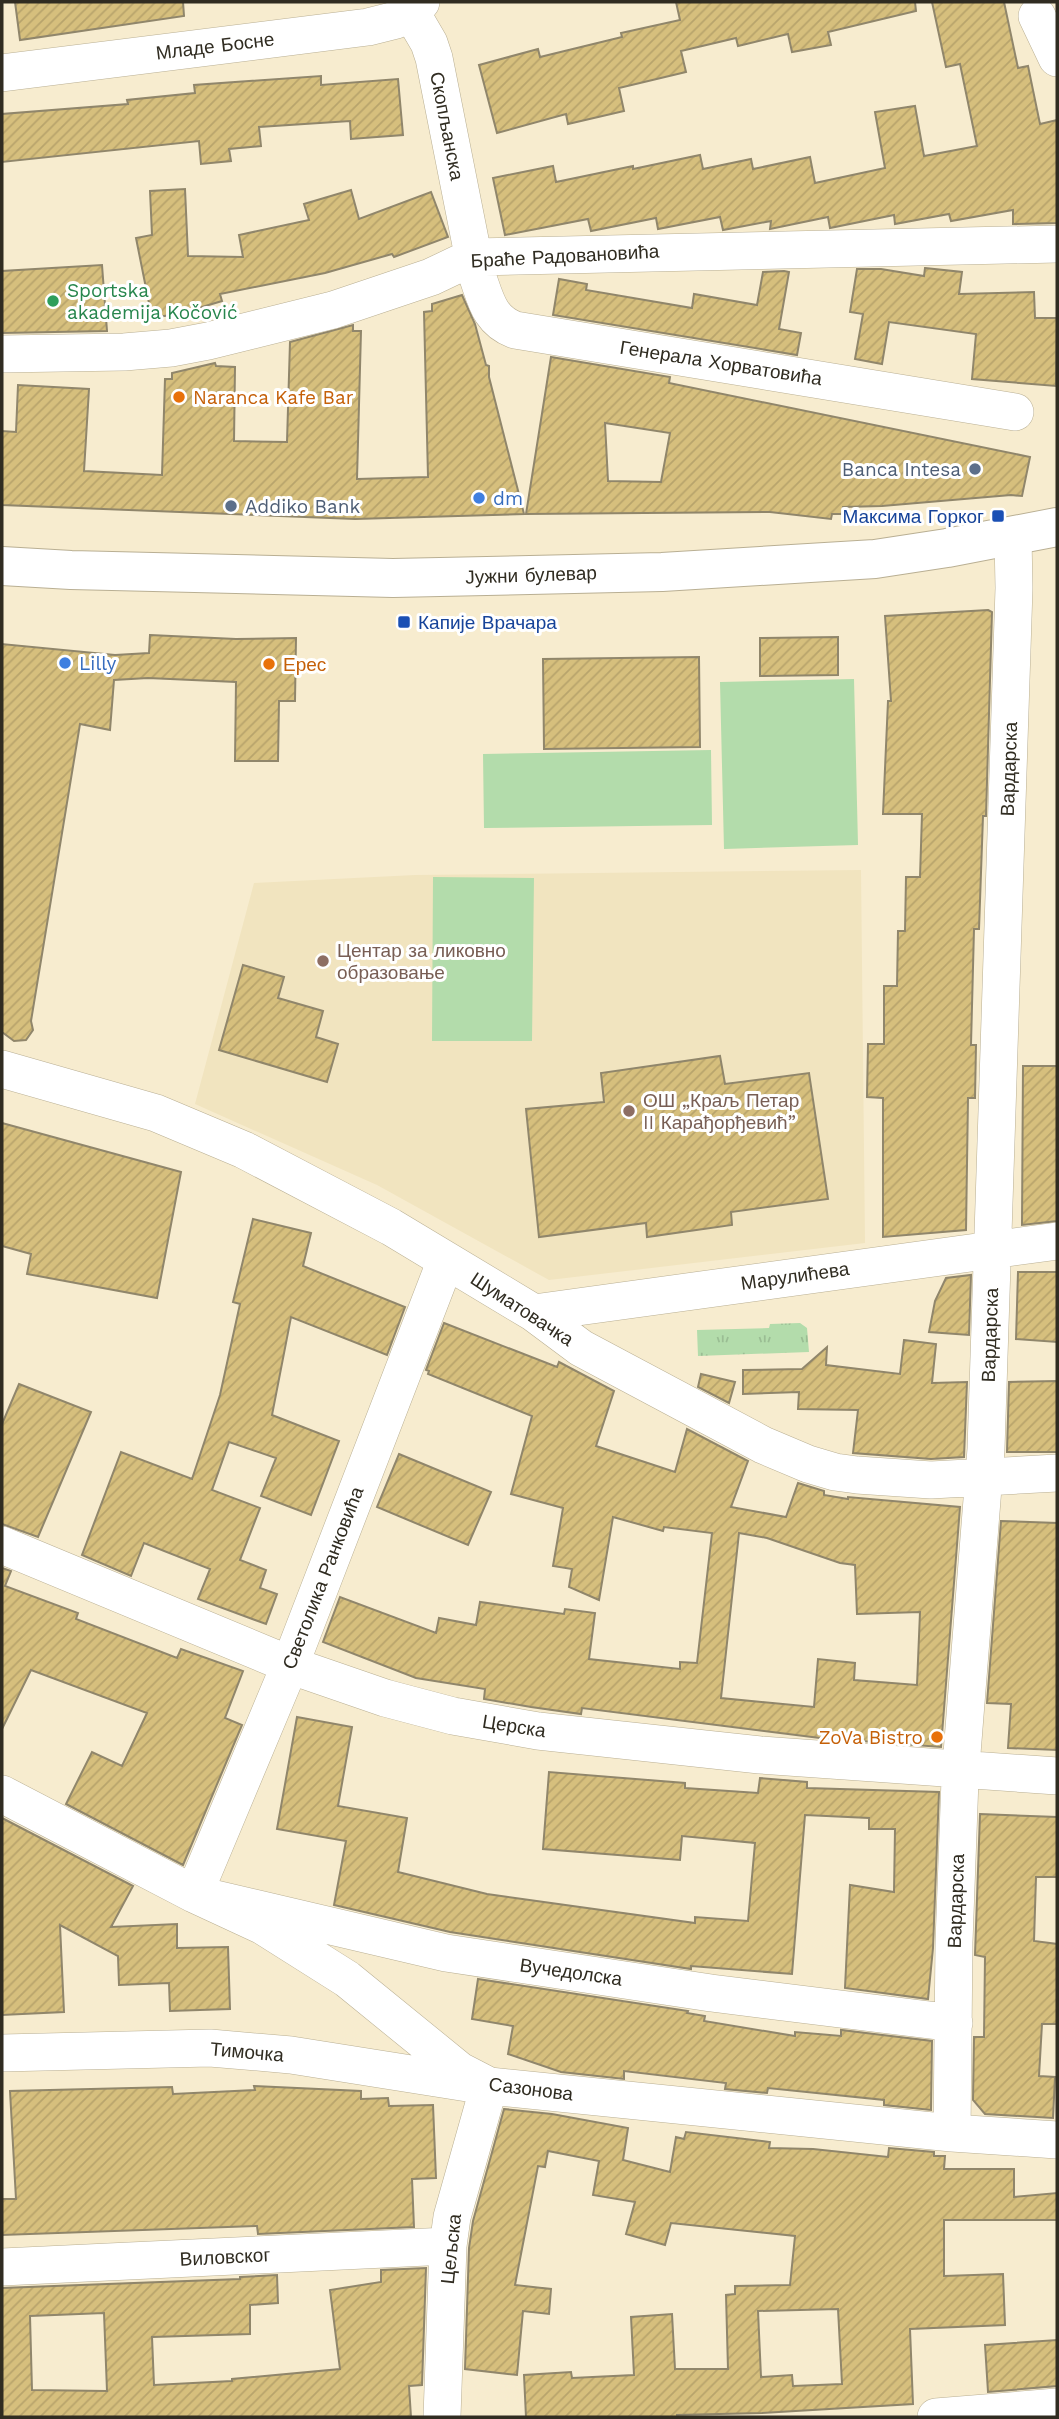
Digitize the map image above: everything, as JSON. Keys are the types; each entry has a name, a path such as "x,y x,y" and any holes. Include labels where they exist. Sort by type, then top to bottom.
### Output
{"main road":[{"name":"Јужни булевар","path":"2,566 85,571 393,578 662,572 875,559 1013,537 1057,527"}],"street":[{"name":"Младе Босне","path":"2,73 368,27 396,20 412,5"},
{"name":"Скопљанска","path":"412,5 434,58 473,257"},
{"path":"1037,16 1057,58"},
{"name":"Браће Радовановића","path":"2,354 124,352 171,348 208,341 334,310 431,277 473,257 1057,244"},
{"name":"Генерала Хорватовића","path":"473,257 484,294 496,319 515,330 1015,412"},
{"name":"Вардарска","path":"952,2133 960,1771 985,1477 1014,588 1013,537"},
{"name":"Шуматовачка","path":"2,1069 126,1104 173,1120 244,1150 391,1227 534,1313 593,1354 763,1445 808,1464 835,1472 931,1480 1057,1473"},
{"name":"Марулићева","path":"534,1313 1057,1241"},
{"name":"Светолика Ранковића","path":"194,1894 290,1665 446,1260"},
{"name":"Церска","path":"2,1545 290,1665 385,1699 453,1716 538,1731 760,1755 1057,1776"},
{"name":"Сазонова","path":"2,1794 262,1927 347,1979 460,2071 489,2086 952,2133 1057,2140"},
{"name":"Вучедолска","path":"194,1894 446,1953 711,1993 954,2023"},
{"name":"Тимочка","path":"2,2053 210,2048 291,2056 489,2086"},
{"name":"Цељска","path":"442,2417 448,2246 452,2217 489,2086"},
{"name":"Виловског","path":"2,2267 448,2246"},
{"path":"936,2417 1057,2407"}],"shaded area":[{"name":"ОШ „Краљ Петар II Карађорђевић”","path":"861,870 865,1243 549,1280 377,1185 195,1104 254,883 415,875"}],"green space":[{"path":"854,679 858,845 724,849 720,682"},
{"path":"711,750 712,825 484,828 483,754"},
{"path":"433,877 534,878 532,1041 432,1041"},
{"path":"800,1323 807,1328 809,1352 698,1356 697,1330 769,1328 770,1324"}],"building":[{"path":"15,2 183,2 184,16 20,40"},
{"path":"676,2 915,2 916,11 828,32 831,45 792,52 788,34 738,46 736,38 681,51 686,72 619,88 624,111 568,124 566,114 497,133 479,65 538,49 540,57 622,37 621,33 680,20"},
{"path":"932,2 1004,2 1018,68 1028,66 1040,124 1057,120 1057,223 1013,224 1013,210 951,221 949,214 895,224 894,215 830,228 828,217 770,229 771,221 723,230 720,217 658,229 656,218 591,231 588,219 505,235 493,178 553,166 556,182 700,155 703,169 751,159 753,169 810,157 815,183 885,168 875,112 915,106 924,156 977,146 960,64 946,67"},
{"path":"321,76 321,85 398,79 403,135 351,139 350,121 259,127 261,146 229,149 231,161 201,164 199,141 2,162 2,114 128,104 127,100 195,93 194,85"},
{"path":"185,189 188,256 243,257 239,235 309,220 304,204 351,190 359,219 431,192 448,237 394,257 392,254 325,273 220,294 222,301 182,313 152,318 136,238 152,235 150,191"},
{"name":"Sportska akademija Kočović","path":"102,265 107,331 2,333 2,271"},
{"path":"925,268 962,272 959,294 1034,292 1035,318 1057,318 1056,386 972,379 976,334 889,322 882,364 855,359 863,314 850,312 857,269 881,269 924,276"},
{"path":"763,272 789,272 779,329 801,333 797,355 553,315 559,279 587,284 586,290 692,308 694,294 757,305"},
{"path":"462,295 475,324 486,365 489,366 489,377 524,514 355,519 2,505 2,431 16,432 18,385 89,389 84,471 162,475 165,379 172,379 172,373 215,363 216,366 235,367 234,441 287,442 290,342 353,325 353,331 361,331 357,479 428,477 424,312 432,311 432,304"},
{"path":"551,357 670,377 669,383 1030,457 1022,496 843,507 842,514 832,514 831,519 770,512 526,514","holes":["605,423 670,433 661,482 608,481"]},
{"path":"988,610 992,612 986,816 983,816 979,929 974,929 971,1045 976,1045 975,1098 968,1098 966,1230 883,1237 883,1098 867,1097 868,1044 884,1044 884,986 897,986 898,931 905,931 906,877 920,877 922,814 883,814 888,701 891,701 885,616"},
{"path":"150,635 236,639 296,638 295,701 279,701 278,761 235,761 236,682 148,678 114,680 110,730 80,724 31,1021 33,1030 26,1040 14,1041 2,1032 2,644 115,655 149,653"},
{"path":"838,637 838,675 760,676 760,638"},
{"path":"699,657 700,747 544,749 543,659"},
{"path":"243,965 284,977 278,998 323,1011 316,1037 338,1044 327,1082 219,1050"},
{"path":"720,1056 725,1084 809,1073 828,1199 731,1212 732,1225 647,1237 646,1223 539,1237 526,1109 604,1102 601,1073"},
{"path":"1023,1066 1057,1066 1057,1221 1022,1225"},
{"path":"2,1123 181,1172 157,1298 27,1274 31,1254 2,1246"},
{"path":"253,1219 311,1233 303,1266 405,1307 387,1355 291,1317 272,1415 339,1441 311,1515 261,1496 276,1458 229,1442 212,1490 260,1508 240,1560 266,1570 260,1588 277,1594 266,1624 198,1599 210,1569 144,1543 131,1576 82,1555 121,1452 192,1479 220,1395 240,1304 233,1302"},
{"path":"1018,1272 1057,1272 1057,1342 1016,1339"},
{"path":"971,1275 969,1335 929,1332 935,1301 946,1278"},
{"path":"444,1323 557,1367 559,1362 614,1391 596,1446 675,1472 687,1429 748,1461 731,1507 786,1517 798,1483 824,1491 824,1495 848,1499 960,1507 941,1747 820,1738 582,1708 581,1714 531,1707 484,1699 485,1689 416,1678 323,1642 340,1597 436,1633 439,1618 476,1625 480,1602 564,1614 565,1609 595,1613 589,1659 680,1669 680,1662 697,1663 712,1533 664,1527 663,1531 613,1517 599,1600 569,1587 572,1569 553,1566 563,1508 511,1494 532,1416 428,1374 429,1371 426,1370","holes":["739,1533 767,1538 840,1563 855,1565 857,1614 920,1612 917,1685 854,1680 855,1663 818,1659 814,1707 721,1698"]},
{"path":"904,1340 936,1344 932,1383 967,1382 964,1457 931,1459 853,1453 858,1410 798,1409 799,1392 743,1394 743,1370 802,1369 827,1347 826,1365 900,1374"},
{"path":"701,1374 735,1382 729,1403 698,1387"},
{"path":"1057,1381 1057,1452 1007,1452 1009,1382"},
{"path":"19,1384 91,1412 38,1537 2,1524 2,1424"},
{"path":"399,1454 491,1492 468,1545 377,1507"},
{"path":"1001,1521 1057,1523 1057,1750 1008,1748 1011,1704 987,1703"},
{"path":"2,1568 11,1571 5,1586 78,1613 76,1619 177,1658 181,1649 243,1671 225,1718 242,1725 183,1865 66,1804 92,1752 122,1766 147,1713 31,1670 2,1729"},
{"path":"297,1717 352,1727 338,1806 407,1818 398,1872 487,1894 695,1923 695,1917 748,1921 755,1843 682,1836 680,1860 543,1849 549,1772 685,1783 685,1788 758,1793 760,1778 807,1782 807,1788 939,1792 933,1948 928,1999 845,1988 850,1885 894,1892 895,1829 869,1829 869,1818 805,1815 792,1974 691,1966 691,1969 450,1932 334,1905 346,1841 277,1829"},
{"path":"980,1814 1057,1817 1057,1877 1036,1877 1034,1941 1057,1944 1057,2024 1042,2024 1039,2076 1055,2077 1053,2118 985,2114 973,2100 974,2037 984,2037 985,1957 975,1955"},
{"path":"2,1818 133,1886 111,1927 177,1924 177,1948 228,1947 230,2009 170,2011 169,1983 119,1985 118,1956 60,1925 64,2012 2,2015"},
{"path":"478,1979 688,2011 687,2013 705,2016 704,2021 795,2036 795,2032 841,2036 841,2030 932,2041 931,2110 884,2105 884,2100 768,2088 767,2093 725,2089 726,2083 624,2071 624,2079 561,2072 508,2054 513,2026 472,2019"},
{"path":"254,2086 361,2091 361,2099 388,2098 389,2106 433,2105 436,2178 412,2179 414,2227 258,2234 257,2226 2,2235 2,2199 16,2199 10,2091 172,2087 173,2094 255,2090"},
{"path":"504,2109 552,2114 628,2128 623,2160 670,2172 676,2137 684,2139 686,2132 770,2142 769,2148 813,2149 888,2157 889,2148 934,2152 934,2156 945,2156 944,2169 1014,2169 1014,2197 1057,2193 1057,2220 944,2220 944,2276 1003,2274 1005,2325 910,2329 913,2404 762,2413 677,2417 526,2417 524,2375 571,2372 572,2378 634,2375 631,2317 672,2314 675,2369 728,2369 726,2295 735,2294 735,2286 790,2285 795,2236 671,2223 665,2245 626,2234 635,2202 593,2195 599,2161 548,2151 545,2167 538,2166 515,2285 551,2289 549,2314 523,2311 517,2375 465,2369 469,2248 473,2221","holes":["838,2309 842,2384 793,2386 792,2375 761,2377 758,2311"]},
{"path":"426,2268 422,2385 409,2386 411,2417 2,2417 2,2288 240,2279 277,2275 278,2303 250,2305 250,2334 152,2337 154,2385 232,2381 340,2369 330,2290 381,2282 381,2270","holes":["104,2313 107,2391 32,2390 30,2316"]},
{"path":"1057,2340 1057,2386 988,2392 985,2345"}],"place":[{"name":"Sportska akademija Kočović","path":"53,301"},
{"name":"Naranca Kafe Bar","path":"179,397"},
{"name":"Banca Intesa","path":"975,469"},
{"name":"dm","path":"479,498"},
{"name":"Addiko Bank","path":"231,506"},
{"name":"Максима Горког","path":"998,516"},
{"name":"Капије Врачара","path":"404,622"},
{"name":"Lilly","path":"65,663"},
{"name":"Ерес","path":"269,664"},
{"name":"Центар за ликовно образовање","path":"323,961"},
{"name":"ОШ „Краљ Петар II Карађорђевић”","path":"629,1111"},
{"name":"ZoVa Bistro","path":"937,1737"}]}
